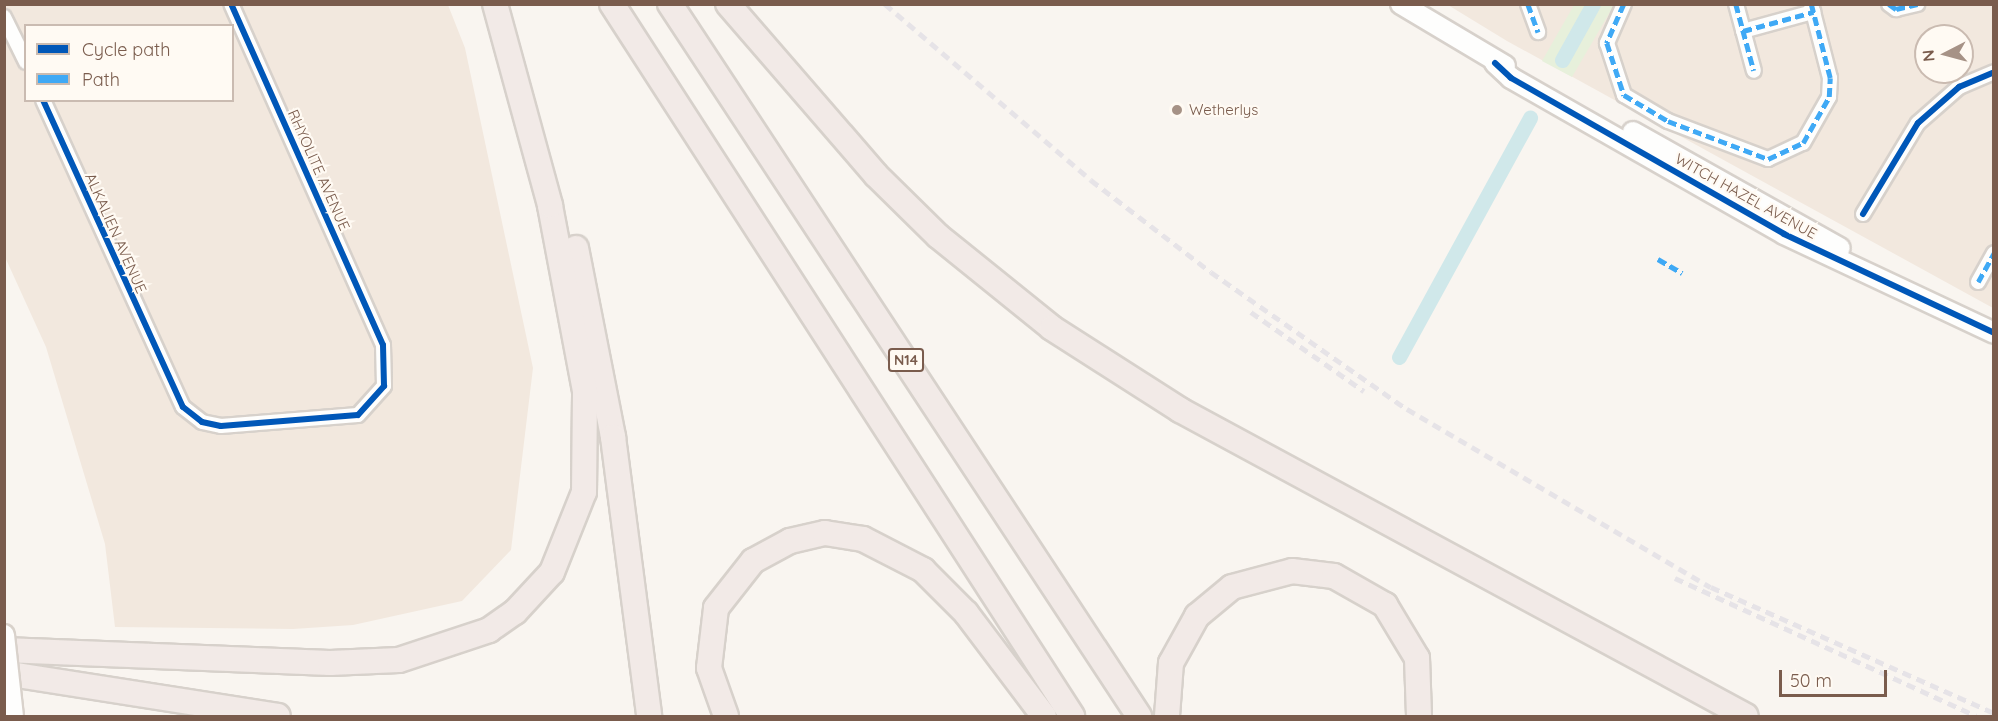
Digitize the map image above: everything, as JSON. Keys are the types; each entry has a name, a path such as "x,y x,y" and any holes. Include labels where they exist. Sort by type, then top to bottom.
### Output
{"highway":[{"path":"4,650 330,663 399,660 489,630 515,612 552,572 584,492 585,390 550,205 495,4"},
{"path":"510,4 596,339 649,717"},
{"path":"612,4 1072,717"},
{"name":"N14","path":"670,4 1138,717"},
{"path":"728,4 876,175 938,236 1052,328 1180,410 1746,717"},
{"path":"726,717 709,668 717,608 753,561 790,541 825,533 863,539 923,570 966,613 1044,717"},
{"path":"1167,717 1171,663 1197,616 1253,578 1312,571 1369,592 1397,620 1417,658 1419,717"},
{"path":"4,673 278,717"}],"street":[{"name":"RHYOLITE AVENUE","path":"183,407 202,422 222,426 349,418 374,403 384,386 383,345 231,4"},
{"name":"WITCH HAZEL AVENUE","path":"1401,4 1495,63 1758,197 1863,266 1969,324 1994,343"},
{"path":"1528,4 1538,32"},
{"path":"1624,4 1607,43 1624,95 1668,121 1768,159 1803,143 1829,97 1830,78 1812,8 1743,31"},
{"path":"1736,4 1754,71"},
{"path":"1889,4 1896,9 1917,4"},
{"path":"4,17 24,58"},
{"path":"1863,214 1918,123 1959,87 1994,72"},
{"name":"ALKALIEN AVENUE","path":"44,102 183,407"},
{"path":"1978,282 1994,253"},
{"name":"WITCH HAZEL AVENUE","path":"1969,324 1994,333"},
{"path":"4,635 13,717"}],"shaded area":[{"path":"4,5 448,5 465,48 533,368 511,550 462,601 353,625 293,629 115,627 105,544 46,347 5,257"},
{"path":"1448,5 1993,5 1993,308 1507,41"}],"green space":[{"path":"1574,5 1614,5 1572,77 1542,61"}],"waterway":[{"path":"1562,60 1593,4"},
{"path":"1399,357 1530,118"}],"railway":[{"path":"885,4 1091,180 1211,272 1407,409 1711,587 1994,713"},
{"path":"1251,312 1364,391"},
{"path":"1675,578 1976,716"}],"marked path":[{"path":"1528,4 1538,32"},
{"path":"1624,4 1607,43 1624,95 1668,121 1768,159 1803,143 1829,97 1830,78 1811,4"},
{"path":"1736,4 1754,71"},
{"path":"1889,4 1896,9 1917,4"},
{"path":"1743,31 1813,12"},
{"path":"1978,282 1994,253"},
{"path":"1658,259 1682,273"}],"cycle path":[{"path":"44,102 183,407 202,422 221,426 358,415 384,386 383,345 231,4"},
{"path":"1495,63 1511,78 1784,234 1994,333"},
{"path":"1863,214 1918,123 1959,87 1994,72"}],"place":[{"name":"Wetherlys","path":"1177,110"}]}
